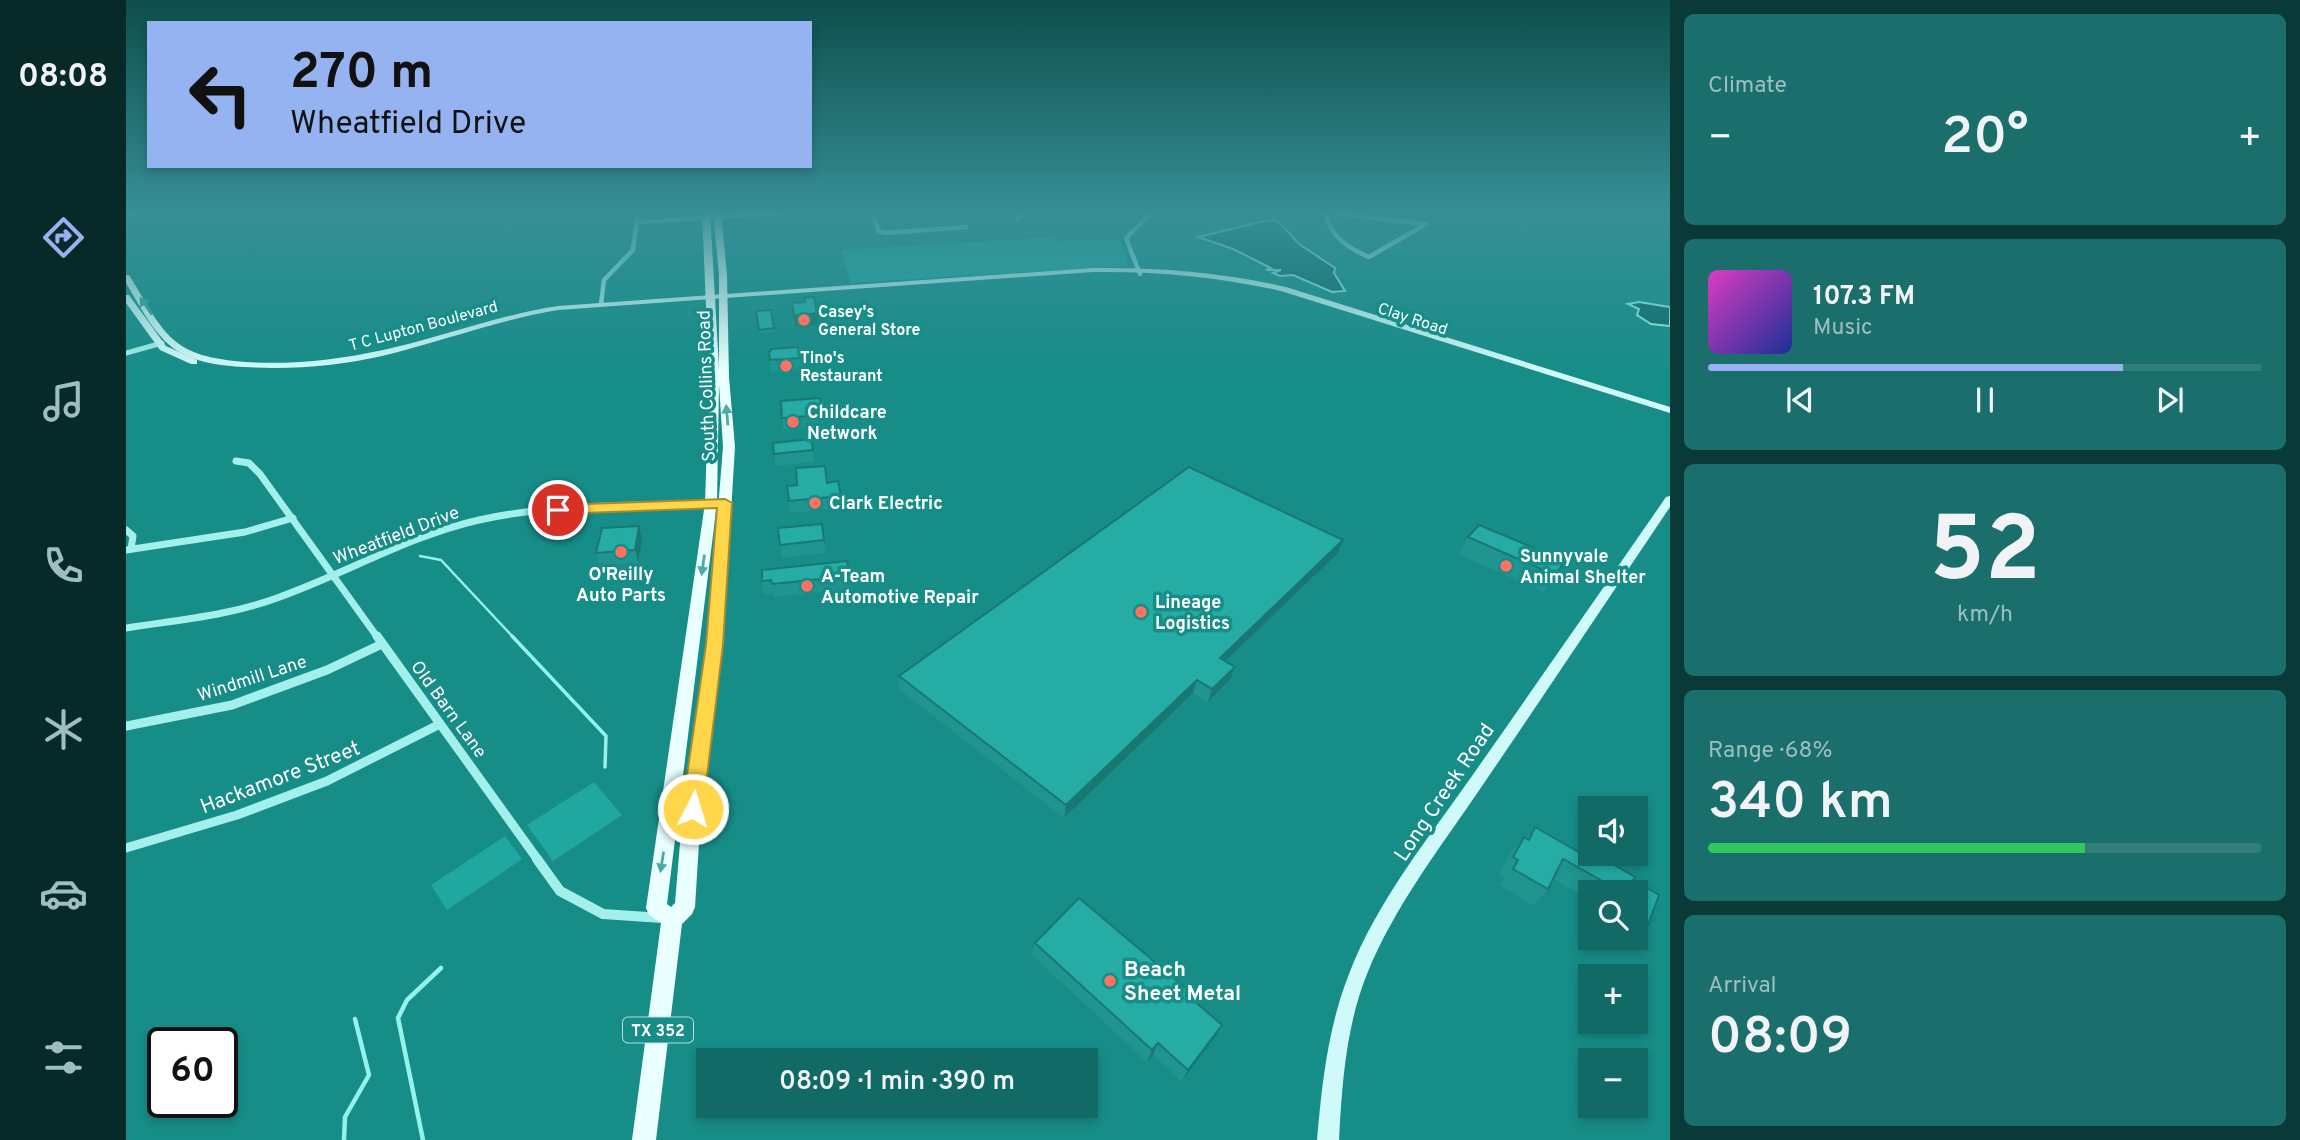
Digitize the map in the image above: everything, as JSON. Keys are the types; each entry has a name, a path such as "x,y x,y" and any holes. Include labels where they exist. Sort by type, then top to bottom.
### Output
{"main road":[{"name":"South Collins Road","path":"712,264 716,298"},
{"name":"South Collins Road","path":"693,802 715,645 719,374 717,264"},
{"name":"South Collins Road","path":"672,797 718,503"},
{"path":"672,797 693,802"},
{"name":"TX 352","path":"672,797 656,908 672,919"},
{"name":"TX 352","path":"644,1140 672,919 685,906 693,802"}],"street":[{"path":"601,306 604,280 619,264"},
{"path":"1135,264 1138,272"},
{"name":"Clay Road","path":"716,298 1138,272 1202,274 1283,289 1670,410"},
{"name":"Clay Road","path":"1138,272 1219,281 1294,297 1670,416"},
{"name":"T C Lupton Boulevard","path":"126,276 129,287 171,341 186,352 216,360 282,368"},
{"name":"T C Lupton Boulevard","path":"126,297 159,344 172,354 209,366 282,368 363,362 452,335 525,318 601,306 716,298"},
{"path":"126,354 171,341"},
{"name":"Old Barn Lane","path":"236,461 249,463 293,517 560,891 603,914 672,919"},
{"name":"Long Creek Road","path":"1328,1140 1335,1064 1342,1029 1367,952 1410,880 1670,499"},
{"name":"Wheatfield Drive","path":"126,628 216,614 274,599 427,536 500,516 558,510 718,503"},
{"path":"126,530 133,536 128,550 245,532 293,517"},
{"name":"Windmill Lane","path":"126,726 232,705 327,670 383,644"},
{"name":"Hackamore Street","path":"126,848 237,815 327,781 440,724"}],"green space":[{"path":"845,264 1128,266 851,283"},
{"path":"594,782 622,815 553,861 527,825"},
{"path":"505,836 522,859 447,910 431,885"}],"water":[{"path":"1263,264 1329,264 1335,268 1334,273 1345,291 1332,292 1293,275 1280,276 1273,273 1281,270 1266,270 1271,268"},
{"path":"1639,302 1670,307 1670,326 1651,324 1637,315 1639,309 1628,304"}],"building":[{"path":"814,297 817,313 794,316 792,303 805,302 804,298"},
{"name":"Casey's General Store","path":"771,310 774,328 759,330 756,311"},
{"path":"798,347 800,358 770,360 769,352 772,349"},
{"path":"820,398 822,415 782,418 781,401"},
{"path":"811,439 813,450 774,454 773,443"},
{"path":"825,466 827,483 838,481 841,496 789,501 787,486 797,485 796,468"},
{"name":"Lineage Logistics","path":"1189,467 1343,540 1220,658 1235,667 1212,689 1197,680 1066,805 899,676"},
{"path":"822,524 824,540 780,545 778,528"},
{"path":"1479,525 1565,561 1555,575 1468,537"},
{"path":"639,526 635,550 596,553 602,528"},
{"path":"847,561 850,576 772,584 771,580 762,581 762,570"},
{"path":"1535,827 1578,852 1578,866 1616,866 1635,877 1633,880 1601,880 1563,859 1548,889 1513,869 1518,860 1513,857 1524,837 1529,840"},
{"path":"1648,889 1659,895 1648,925"},
{"name":"Beach Sheet Metal","path":"1079,898 1195,996 1192,999 1222,1025 1188,1070 1158,1043 1152,1050 1035,943"}],"waterway":[{"path":"420,556 441,560 514,638"},
{"path":"512,636 606,736 605,767"},
{"path":"423,1140 398,1018 407,1000 441,968"},
{"path":"344,1140 345,1117 369,1075 355,1019"}],"place":[{"name":"Casey's General Store","path":"804,320"},
{"name":"Tino's Restaurant","path":"786,366"},
{"name":"Childcare Network","path":"793,422"},
{"name":"Clark Electric","path":"815,503"},
{"name":"O'Reilly Auto Parts","path":"621,552"},
{"name":"Sunnyvale Animal Shelter","path":"1506,566"},
{"name":"A-Team Automotive Repair","path":"807,586"},
{"name":"Lineage Logistics","path":"1141,612"},
{"name":"Beach Sheet Metal","path":"1110,981"}],"route":[{"path":"558,510 725,503 715,645 693,809"}]}
